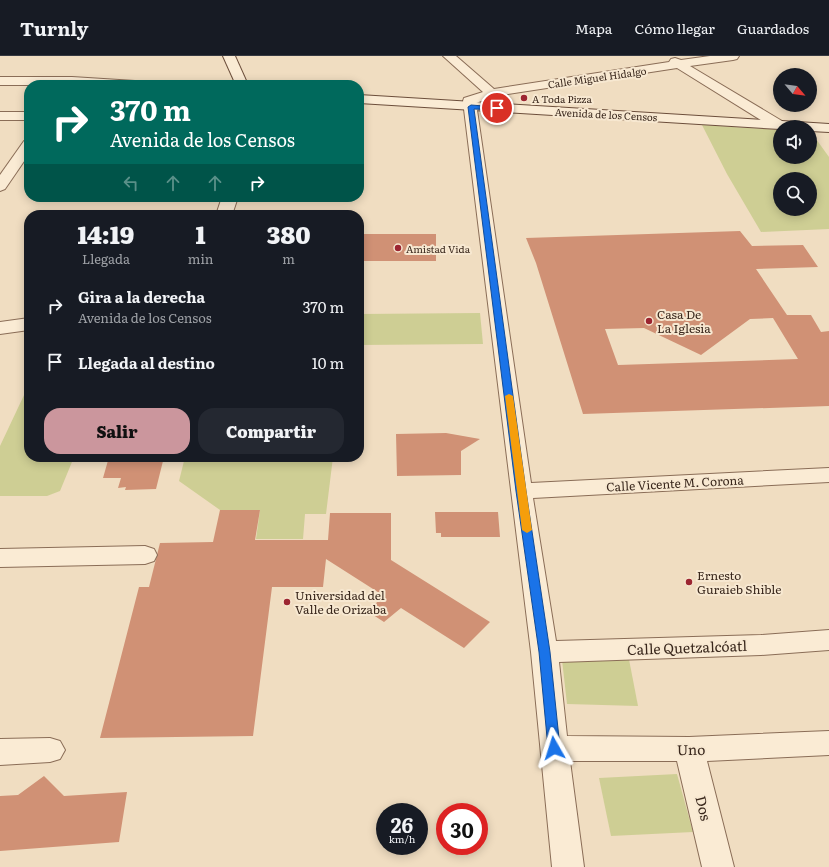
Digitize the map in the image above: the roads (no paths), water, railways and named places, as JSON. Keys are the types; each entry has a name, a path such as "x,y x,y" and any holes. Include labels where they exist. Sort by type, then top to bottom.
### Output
{"street":[{"path":"229,56 240,80"},
{"path":"449,56 511,109"},
{"path":"665,56 773,122"},
{"name":"Calle Miguel Hidalgo","path":"471,107 469,101 491,93 733,56"},
{"path":"0,81 24,82"},
{"name":"Avenida de los Censos","path":"364,99 471,107 773,124"},
{"path":"471,107 521,491 544,652 568,867"},
{"path":"0,116 24,116"},
{"name":"Avenida de los Censos","path":"817,127 829,128"},
{"path":"0,186 24,151"},
{"path":"0,328 24,325"},
{"name":"Calle Vicente M. Corona","path":"521,491 829,475"},
{"path":"0,558 144,555"},
{"name":"Calle Quetzalcóatl","path":"544,652 761,645 829,640"},
{"name":"Uno","path":"554,748 689,749 829,743"},
{"name":"Dos","path":"689,749 718,867"},
{"path":"0,752 50,750"}],"place":[{"name":"A Toda Pizza","path":"524,98"},
{"name":"Amistad Vida","path":"398,248"},
{"name":"Casa De La Iglesia","path":"649,321"},
{"name":"Ernesto Guraieb Shible","path":"689,582"},
{"name":"Universidad del Valle de Orizaba","path":"287,602"}]}
